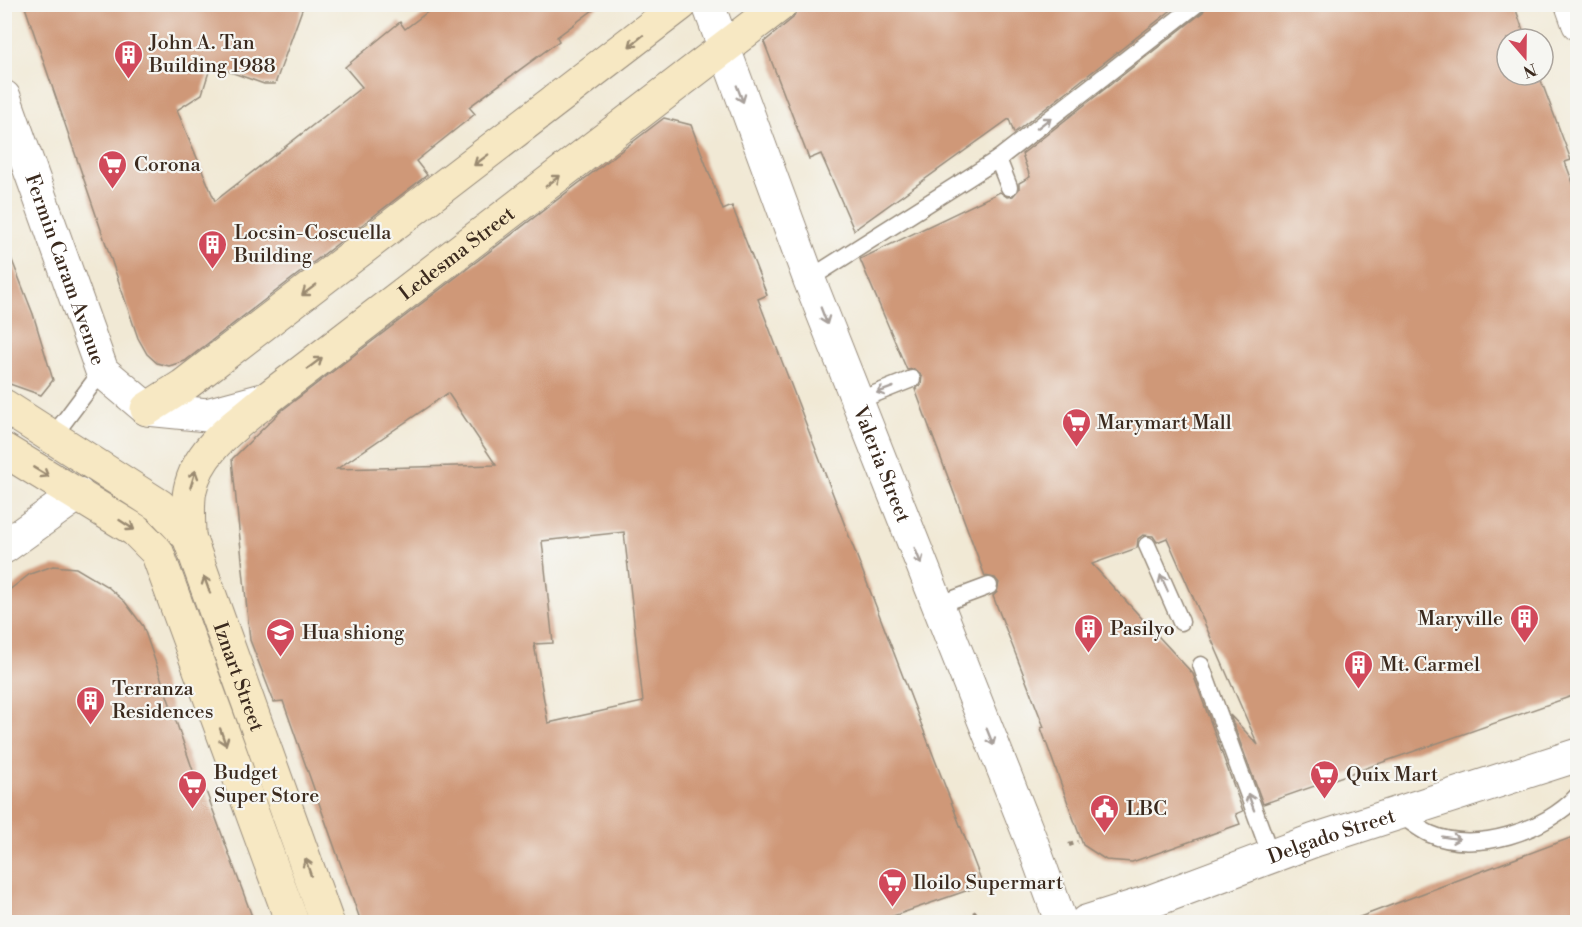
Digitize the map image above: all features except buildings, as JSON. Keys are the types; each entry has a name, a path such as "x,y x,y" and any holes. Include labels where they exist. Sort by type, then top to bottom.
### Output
{"main road":[{"path":"147,409 183,386 681,4"},
{"name":"Ledesma Street","path":"189,537 190,490 197,466 222,437 268,398 781,4"},
{"name":"Iznart Street","path":"4,406 54,435 160,506 189,537 327,922"},
{"path":"4,450 135,530 157,552 292,922"}],"street":[{"name":"Valeria Street","path":"708,4 809,279 1033,845 1061,922"},
{"path":"1571,4 1578,24"},
{"name":"Fermin Caram Avenue","path":"4,97 102,370 147,409"},
{"path":"147,409 207,415 268,398"},
{"path":"4,547 78,494"},
{"name":"Delgado Street","path":"1086,922 1271,856 1578,755"}],"lane":[{"path":"809,279 998,159 1197,4"},
{"path":"998,159 1009,188"},
{"path":"54,435 102,370"},
{"path":"857,400 912,380"},
{"path":"1147,545 1181,622"},
{"path":"938,605 989,586"},
{"path":"1201,665 1271,856"},
{"path":"1399,814 1431,834 1455,839 1480,840 1530,829 1552,817 1578,795"}],"path":[{"path":"1069,845 1078,842"},
{"path":"975,911 980,922"}],"place":[{"name":"John A. Tan Building 1988","path":"128,80"},
{"name":"Corona","path":"113,190"},
{"name":"Locsin-Coscuella Building","path":"213,270"},
{"name":"Marymart Mall","path":"1076,448"},
{"name":"Maryville","path":"1524,644"},
{"name":"Pasilyo","path":"1089,654"},
{"name":"Hua shiong","path":"281,658"},
{"name":"Mt. Carmel","path":"1359,690"},
{"name":"Terranza Residences","path":"91,726"},
{"name":"Quix Mart","path":"1325,800"},
{"name":"Budget Super Store","path":"193,810"},
{"name":"LBC","path":"1105,834"},
{"name":"Iloilo Supermart","path":"892,908"}]}
